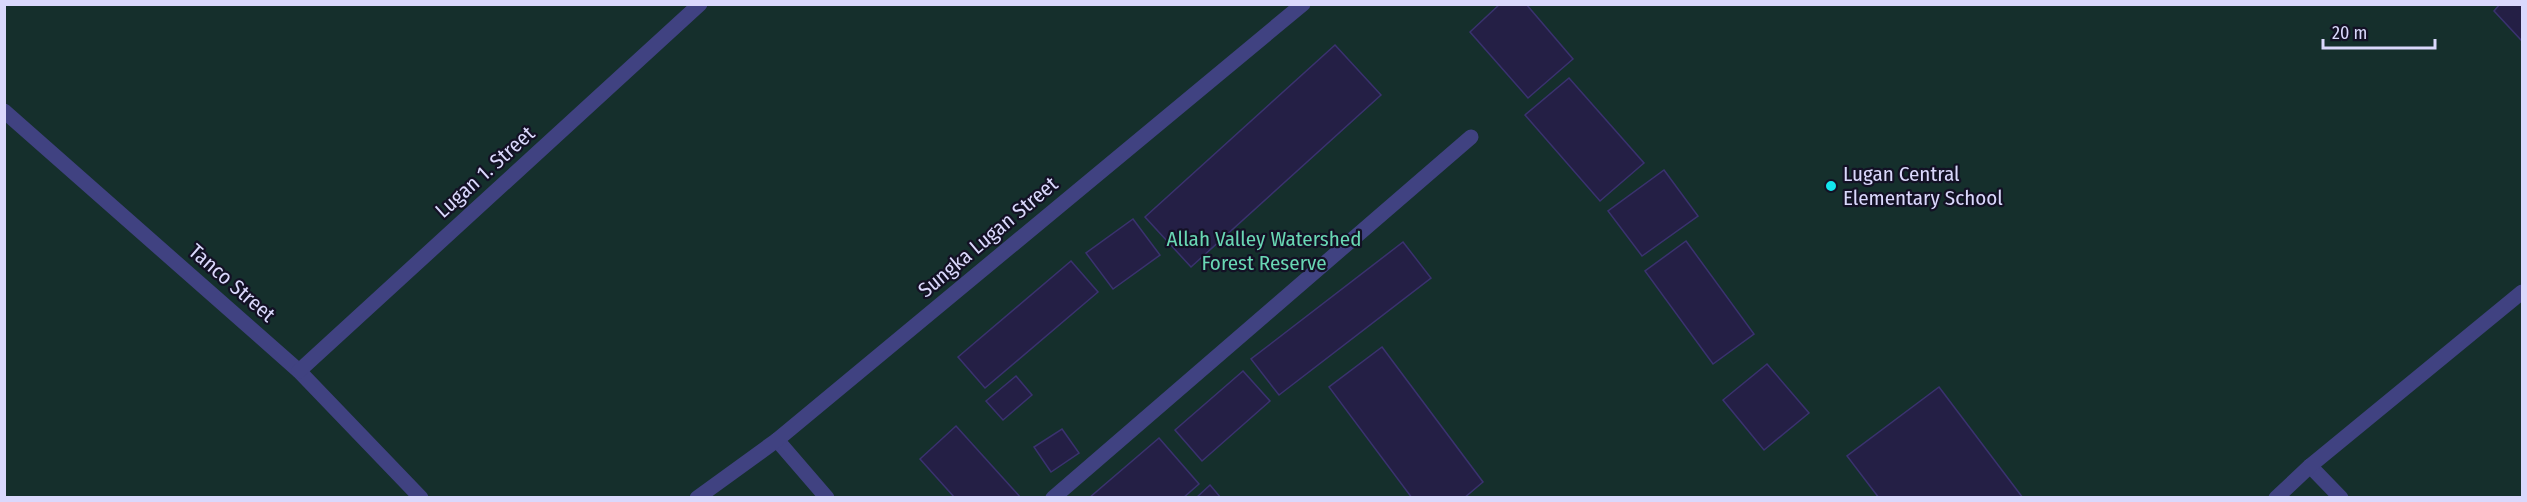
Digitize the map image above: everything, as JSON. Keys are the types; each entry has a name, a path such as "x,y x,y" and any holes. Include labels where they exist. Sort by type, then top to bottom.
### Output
{"street":[{"name":"Lugan 1. Street","path":"299,371 700,4"},
{"name":"Sungka Lugan Street","path":"697,498 777,440 1304,4"},
{"name":"Tanco Street","path":"4,111 299,371 421,498"},
{"path":"1053,498 1471,137"},
{"path":"2276,498 2310,466 2523,292"},
{"path":"777,440 826,498"},
{"path":"2310,466 2341,498"}],"green space":[{"name":"Allah Valley Watershed Forest Reserve","path":"5,5 2522,5 2522,497 5,497"}],"building":[{"path":"1500,4 1526,4 1573,59 1528,98 1470,32"},
{"path":"2500,4 2522,4 2522,41 2494,11"},
{"path":"1335,45 1381,95 1191,267 1145,217"},
{"path":"1569,78 1644,163 1600,201 1525,115"},
{"path":"1664,170 1698,216 1642,256 1608,211"},
{"path":"1133,219 1160,255 1113,289 1086,253"},
{"path":"1686,241 1754,334 1713,364 1645,271"},
{"path":"1403,242 1431,278 1279,395 1251,359"},
{"path":"1071,261 1098,292 985,388 958,357"},
{"path":"1382,347 1483,482 1464,498 1412,498 1329,387"},
{"path":"1767,364 1809,413 1764,450 1723,400"},
{"path":"1243,371 1270,401 1202,461 1175,430"},
{"path":"1016,376 1032,395 1003,420 986,401"},
{"path":"1939,387 2023,498 1879,498 1847,456"},
{"path":"956,426 1021,498 955,498 920,459"},
{"path":"1062,429 1079,453 1051,472 1034,447"},
{"path":"1159,438 1199,484 1183,498 1089,498"},
{"path":"1210,485 1221,498 1196,498"}],"place":[{"name":"Lugan Central Elementary School","path":"1831,186"}]}
